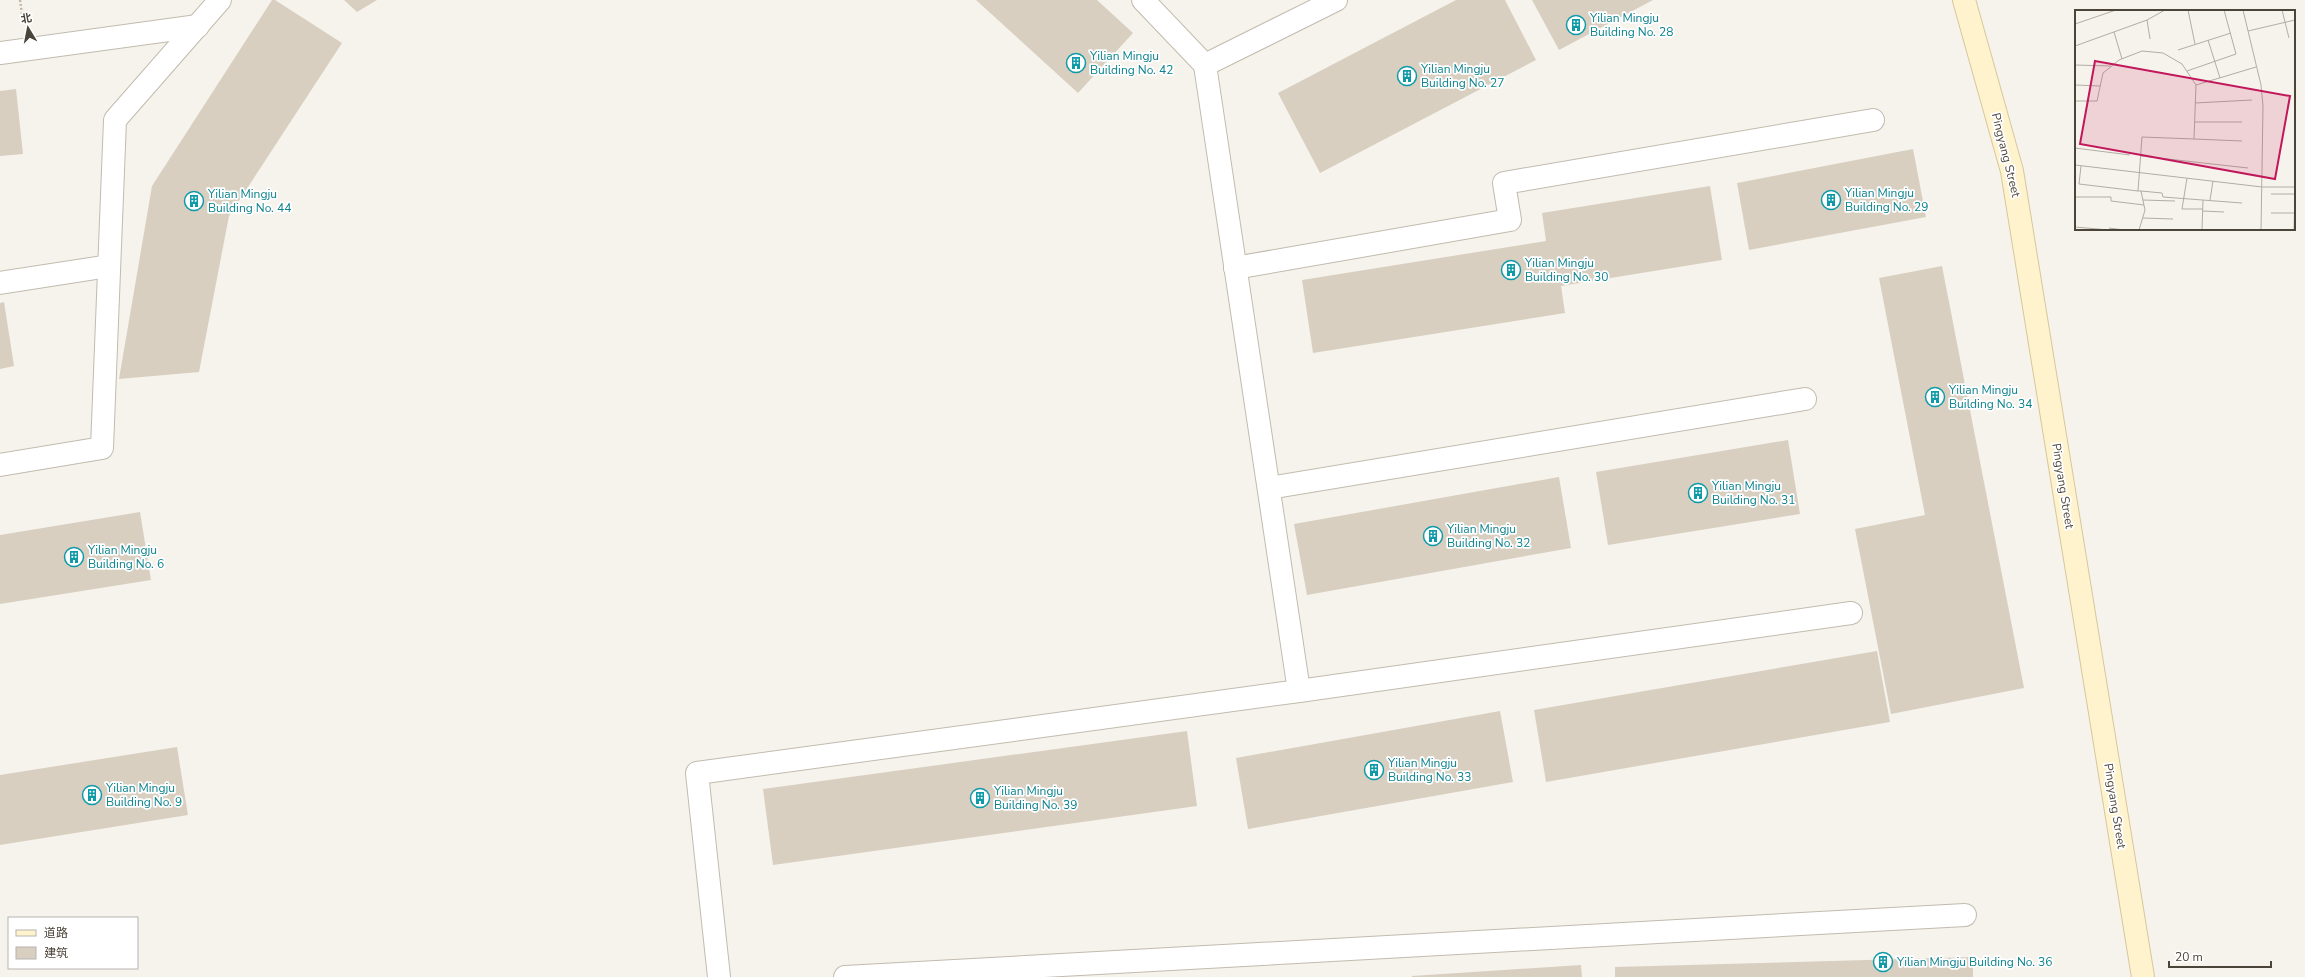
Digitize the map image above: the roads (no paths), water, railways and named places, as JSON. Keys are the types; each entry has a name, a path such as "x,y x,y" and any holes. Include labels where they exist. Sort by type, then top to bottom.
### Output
{"main road":[{"name":"Pingyang Street","path":"1964,0 2012,170 2143,977"}],"street":[{"path":"0,465 102,448 115,120 220,0"},
{"path":"1143,0 1205,65 1299,691"},
{"path":"1205,65 1336,0"},
{"path":"0,53 198,26"},
{"path":"1236,268 1510,220 1504,183 1873,120"},
{"path":"0,283 109,266"},
{"path":"1269,488 1805,399"},
{"path":"719,977 697,773 1299,691 1851,612"},
{"path":"845,977 1965,915"}],"place":[{"name":"Yilian Mingju Building No. 28","path":"1576,25"},
{"name":"Yilian Mingju Building No. 42","path":"1076,63"},
{"name":"Yilian Mingju Building No. 27","path":"1407,76"},
{"name":"Yilian Mingju Building No. 29","path":"1831,200"},
{"name":"Yilian Mingju Building No. 44","path":"194,201"},
{"name":"Yilian Mingju Building No. 30","path":"1511,270"},
{"name":"Yilian Mingju Building No. 34","path":"1935,397"},
{"name":"Yilian Mingju Building No. 31","path":"1698,493"},
{"name":"Yilian Mingju Building No. 32","path":"1433,536"},
{"name":"Yilian Mingju Building No. 6","path":"74,557"},
{"name":"Yilian Mingju Building No. 33","path":"1374,770"},
{"name":"Yilian Mingju Building No. 9","path":"92,795"},
{"name":"Yilian Mingju Building No. 39","path":"980,798"},
{"name":"Yilian Mingju Building No. 36","path":"1883,962"}]}
